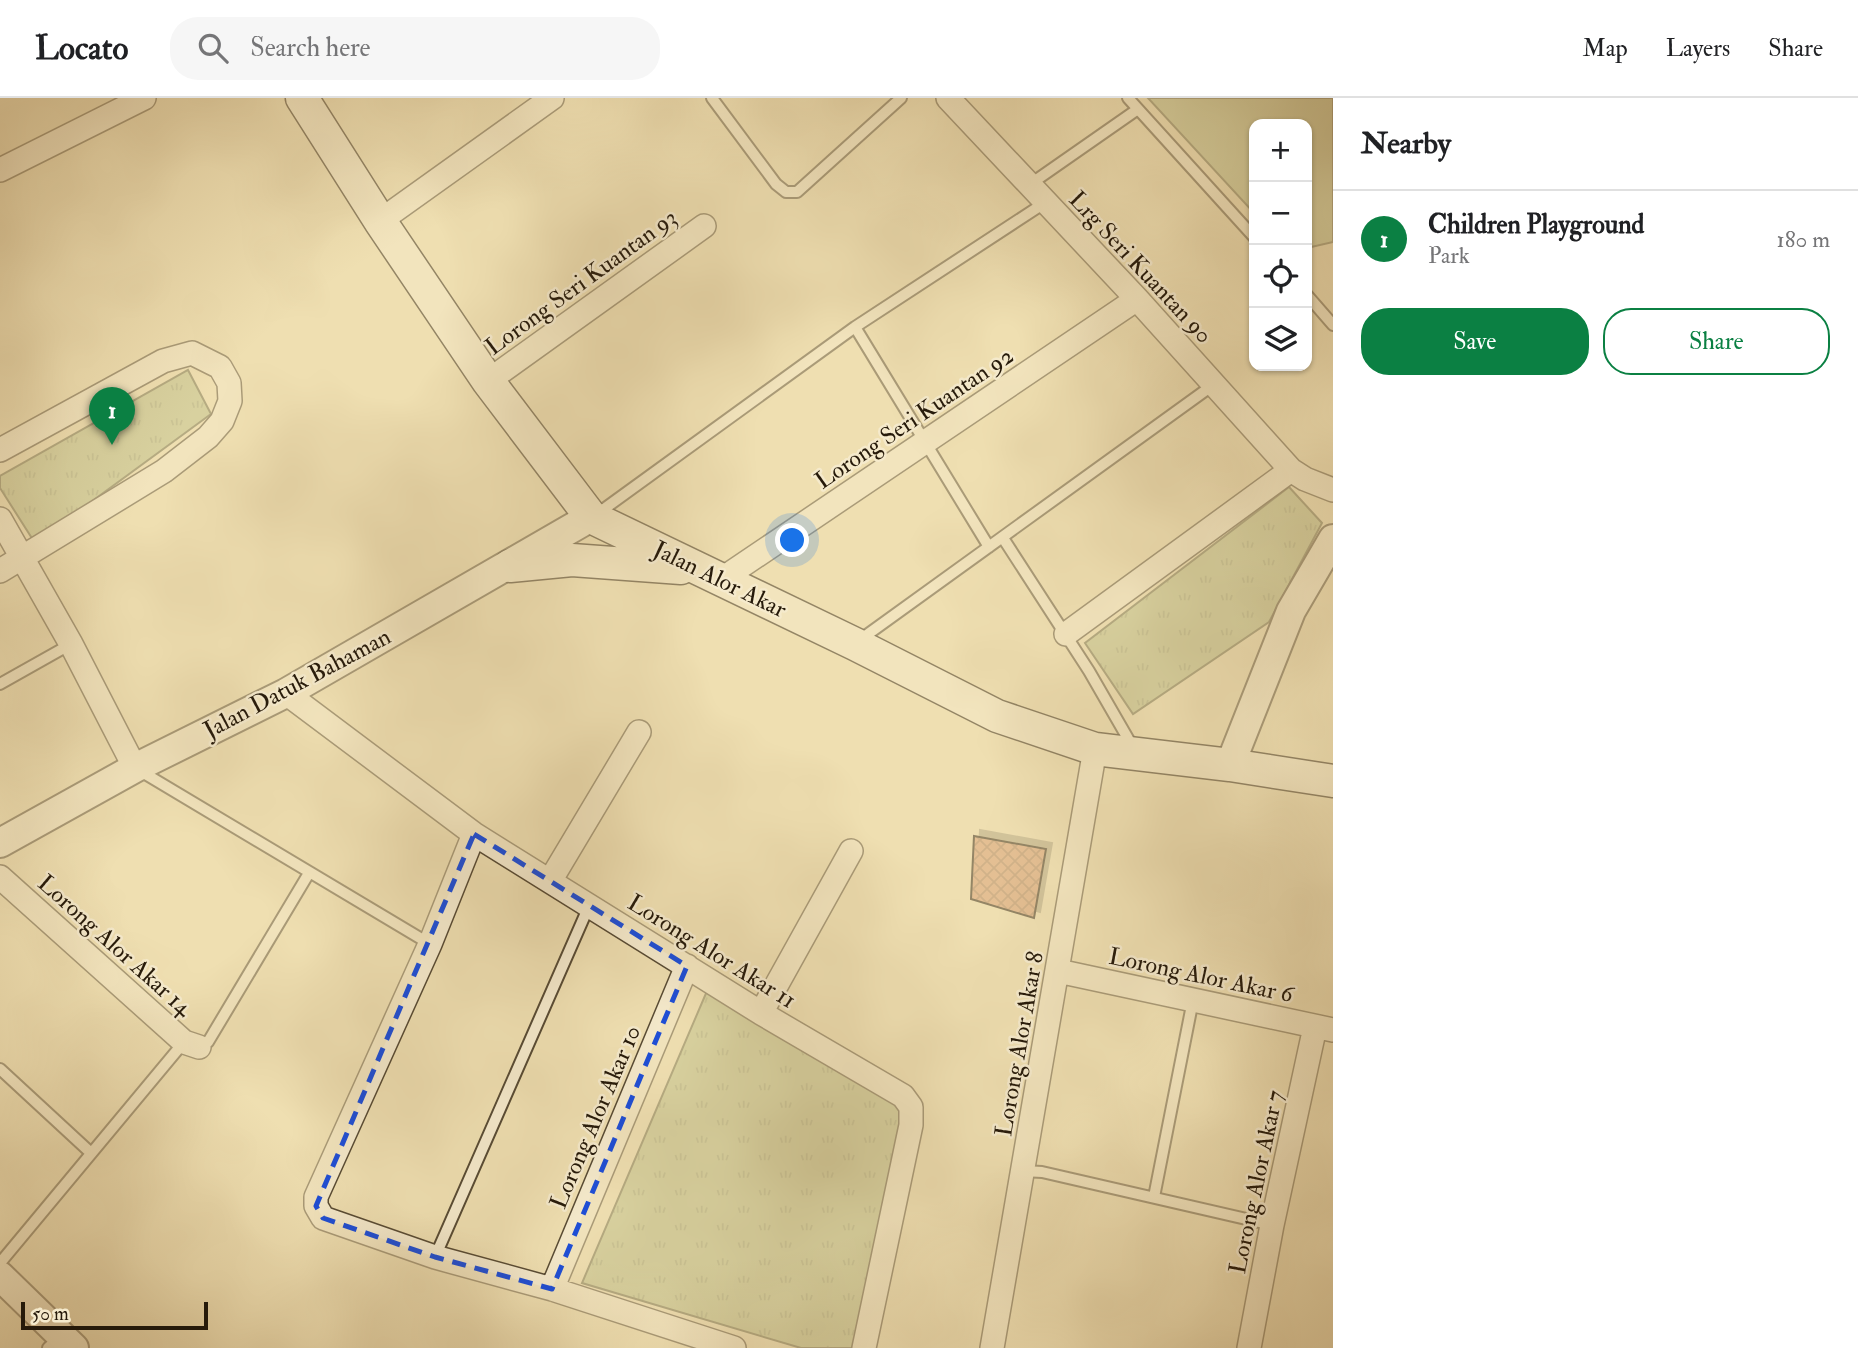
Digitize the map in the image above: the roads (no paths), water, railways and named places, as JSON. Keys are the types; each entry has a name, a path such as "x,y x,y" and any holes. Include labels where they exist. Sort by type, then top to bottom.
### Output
{"main road":[{"name":"Jalan Alor Akar","path":"302,98 488,381 591,517 855,644 997,716 1095,749 1230,765 1333,781"},
{"path":"510,566 572,560 711,574"}],"street":[{"path":"0,170 144,98"},
{"path":"380,220 552,98"},
{"name":"Lrg Seri Kuantan 90","path":"948,98 1137,299 1291,470 1305,479 1333,490"},
{"name":"Lorong Seri Kuantan 93","path":"488,381 704,226"},
{"name":"Lorong Seri Kuantan 92","path":"711,574 926,442 1137,299"},
{"path":"0,450 163,361 182,355 192,353 220,367 229,383 230,401 222,421 208,437 164,471 0,571"},
{"path":"1066,634 1291,470"},
{"name":"Jalan Datuk Bahaman","path":"0,843 135,768 286,693 591,517"},
{"path":"0,519 71,645 135,768"},
{"path":"1230,765 1291,611 1333,539"},
{"name":"Lorong Alor Akar 11","path":"286,693 474,834 761,1013 903,1096 911,1107 911,1125 864,1348"},
{"path":"550,881 639,732"},
{"name":"Lorong Alor Akar 8","path":"992,1348 1095,749"},
{"path":"474,834 430,944 316,1197 316,1206 323,1218 435,1257 552,1289 734,1348"},
{"path":"761,1013 851,851"},
{"name":"Lorong Alor Akar 14","path":"0,877 192,1045"},
{"name":"Lorong Alor Akar 10","path":"552,1289 687,966"},
{"name":"Lorong Alor Akar 6","path":"1058,971 1324,1028"},
{"name":"Lorong Alor Akar 7","path":"1249,1348 1272,1225 1324,1028"},
{"path":"0,1276 61,1344"}],"lane":[{"path":"712,98 776,184 786,192 797,192 901,98"},
{"path":"1128,98 1249,231"},
{"path":"1029,184 1138,109"},
{"path":"591,517 855,327 1046,202"},
{"path":"1312,301 1333,325"},
{"path":"855,327 989,547"},
{"path":"855,644 1213,386"},
{"path":"1003,538 1066,634 1138,754"},
{"path":"0,684 71,645"},
{"path":"135,768 430,944"},
{"path":"0,1263 92,1153 192,1045 208,1042 309,873"},
{"path":"435,1257 589,906"},
{"path":"1154,1197 1193,1000"},
{"path":"0,1069 92,1153"},
{"path":"1023,1171 1042,1172 1272,1225"}],"place":[{"name":"Children Playground","path":"112,445"}]}
